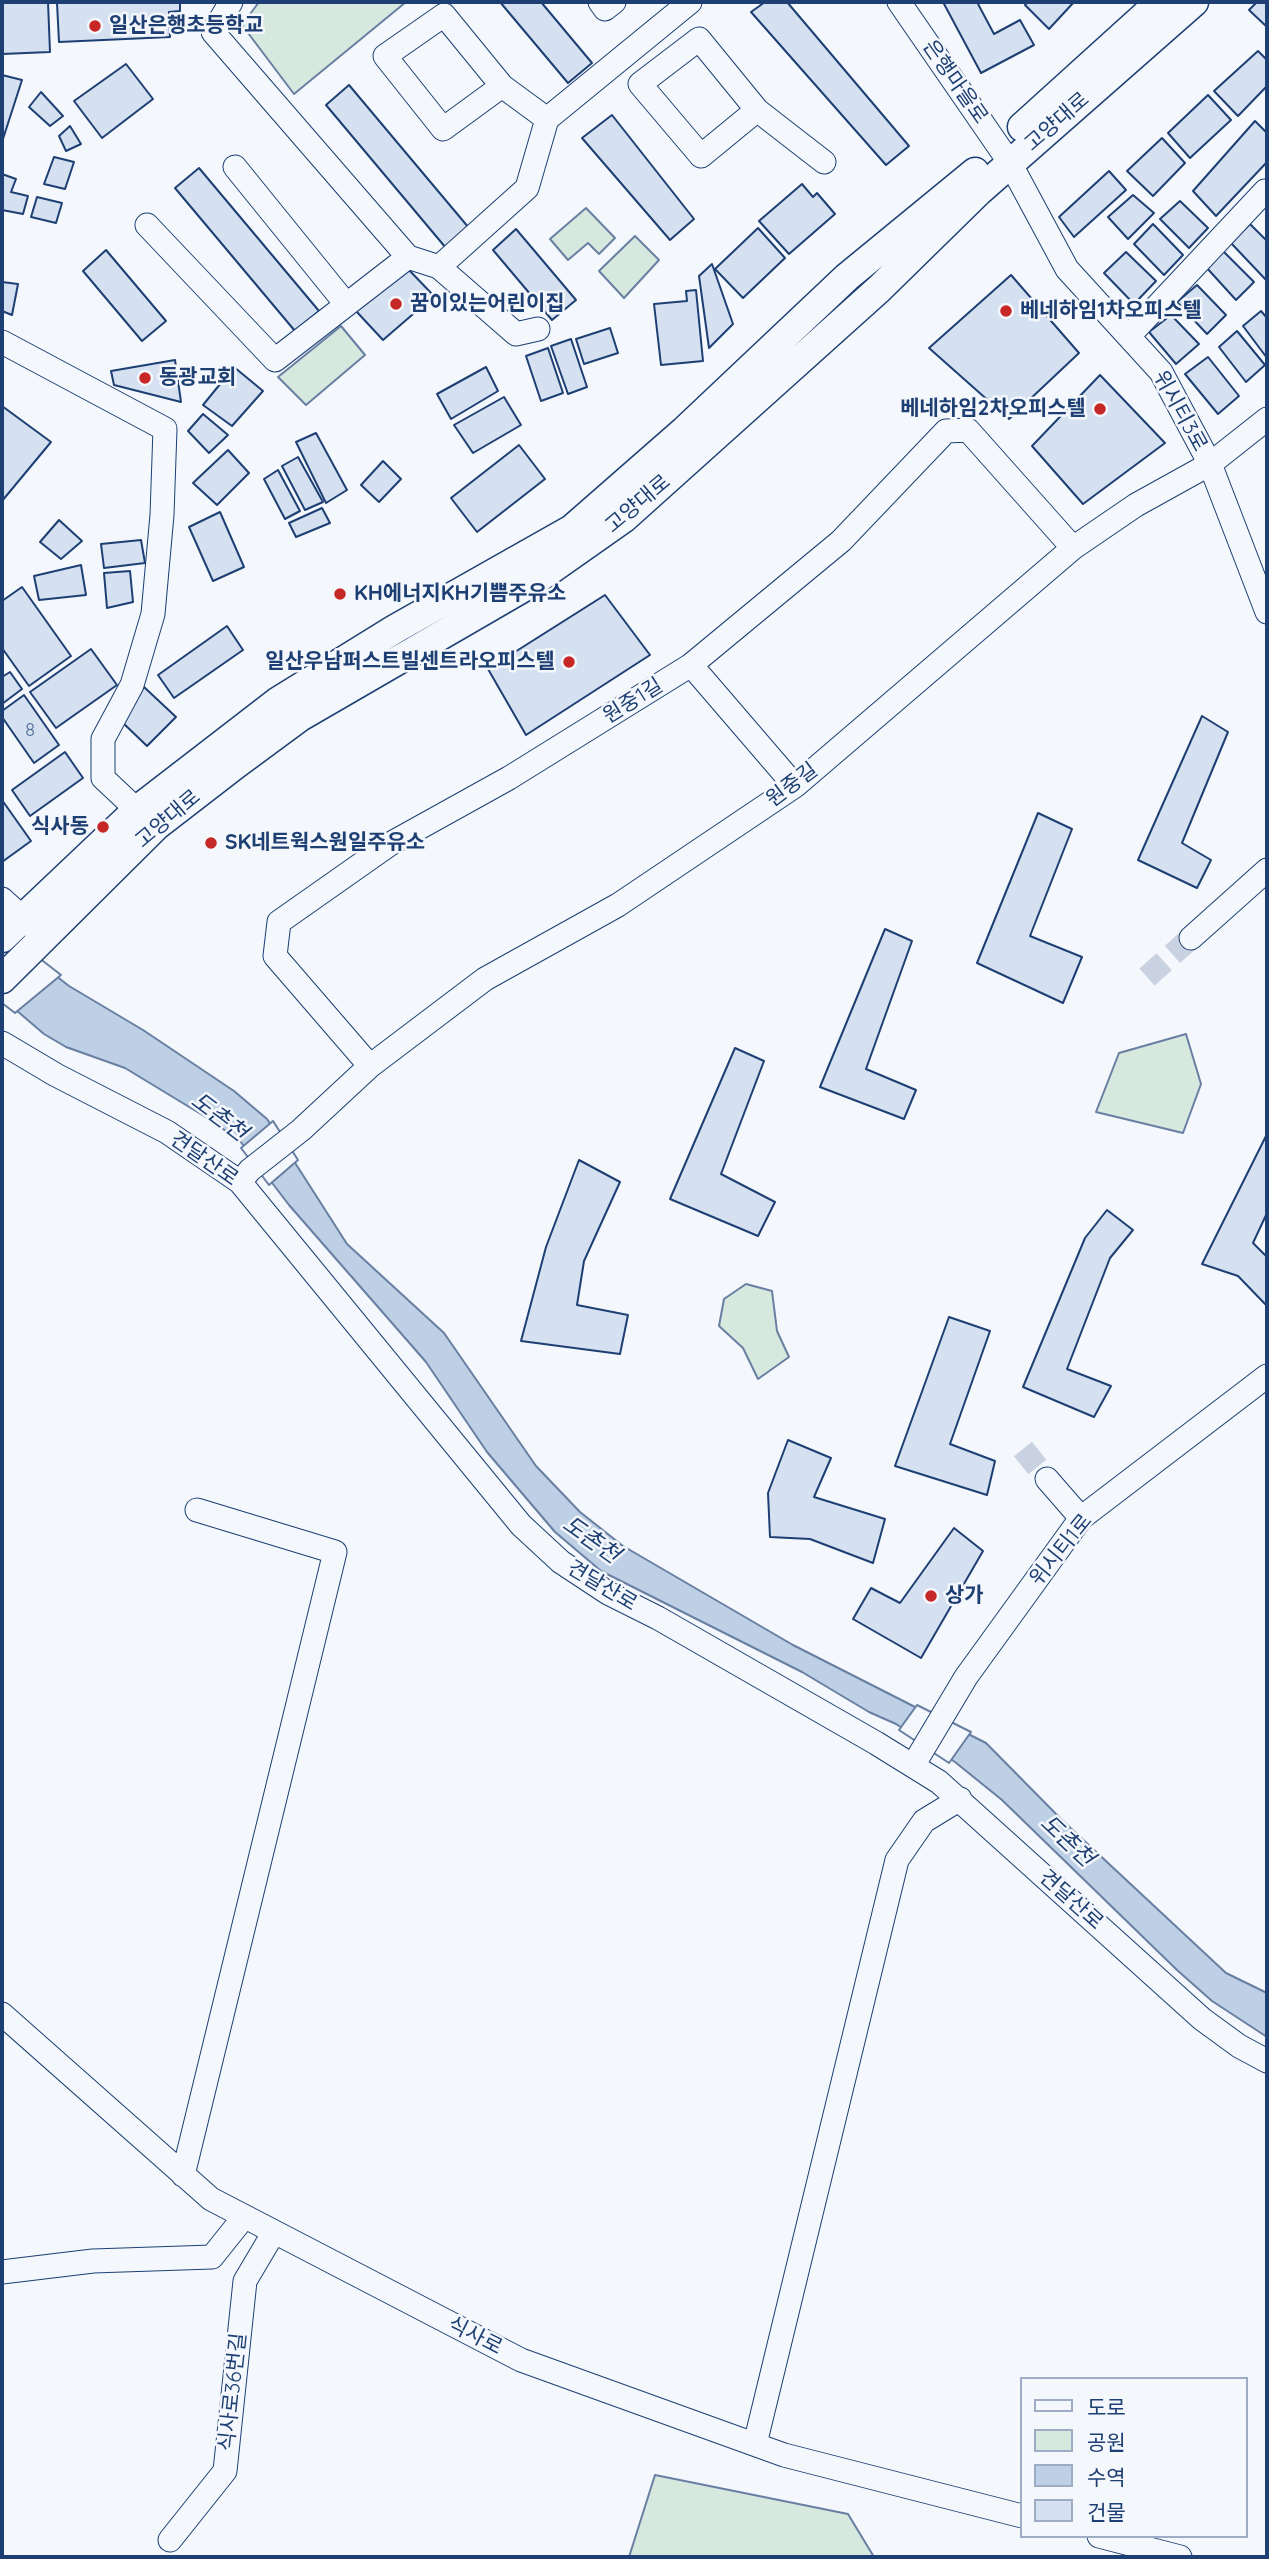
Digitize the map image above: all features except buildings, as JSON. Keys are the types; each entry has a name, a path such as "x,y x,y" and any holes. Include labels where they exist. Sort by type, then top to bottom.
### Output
{"main road":[{"name":"고양대로","path":"2,979 156,826 267,741 300,717 533,582 624,518 879,289 1005,156 1160,2"},
{"name":"고양대로","path":"12,928 137,810 277,702 395,629 572,529 684,431 847,277 971,175 1005,156 1194,2"}],"street":[{"path":"231,2 213,32 408,257 439,267 516,334 538,329"},
{"path":"600,2 605,9 614,2"},
{"name":"은행마을로","path":"899,2 1005,156"},
{"path":"439,267 527,188 547,119 643,40 674,7"},
{"path":"502,86 443,129 385,56 444,15 502,86 547,119"},
{"path":"758,110 701,156 640,84 699,39 758,110 824,162"},
{"path":"643,40 665,64"},
{"name":"위시티3로","path":"1005,156 1067,269 1161,372 1210,464 1267,612"},
{"path":"235,167 346,304"},
{"path":"1129,336 1265,191"},
{"path":"147,225 275,360 408,257"},
{"name":"고양대로","path":"2,342 165,429 162,515 153,614 132,685 103,739 103,778 137,810"},
{"name":"원중길","path":"245,1176 301,1130 370,1066 485,979 618,905 795,786 1073,548 1136,505 1210,464 1267,419"},
{"name":"원중1길","path":"370,1066 275,956 279,922 390,845 509,778 691,665 841,541 946,430 968,430 1073,548"},
{"path":"691,665 795,786"},
{"path":"1191,938 1267,870"},
{"path":"2,899 12,928 41,941"},
{"name":"견달산로","path":"2,1043 245,1176 366,1337 540,1544 561,1562 608,1593 918,1758 1202,2019 1239,2046 1267,2061"},
{"name":"위시티1로","path":"918,1758 951,1701 1081,1518 1267,1376"},
{"path":"1047,1479 1081,1518"},
{"path":"183,2175 335,1552 197,1510"},
{"path":"755,2444 897,1860 924,1821 960,1798"},
{"name":"식사로","path":"2,2014 211,2199 521,2360 784,2455 1020,2515"},
{"path":"2,2272 93,2261 212,2257 244,2217"},
{"name":"식사로36번길","path":"170,2540 225,2471 246,2281 274,2232"},
{"path":"1107,2538 1180,2557"}],"green space":[{"path":"259,2 406,2 294,94 242,25"},
{"path":"586,208 615,238 599,254 588,243 568,260 550,239"},
{"path":"635,236 659,260 624,298 599,271"},
{"path":"341,326 365,355 306,405 278,377"},
{"path":"1186,1034 1201,1084 1183,1133 1096,1112 1119,1053"},
{"path":"746,1284 772,1291 777,1331 789,1357 758,1379 743,1348 719,1326 724,1299"},
{"path":"655,2475 848,2514 874,2557 629,2557"}],"water":[{"name":"도촌천","path":"23,950 69,986 143,1030 234,1091 267,1119 347,1244 444,1333 536,1466 580,1512 623,1546 793,1645 986,1743 1063,1821 1226,1973 1267,1993 1267,2037 1212,2001 1002,1800 955,1762 896,1724 869,1712 802,1672 601,1571 555,1532 487,1452 426,1362 289,1205 240,1141 125,1068 66,1047 44,1034 2,998"}],"pier":[{"path":"2,929 61,975 15,1013 2,1003"},
{"path":"273,1121 298,1160 269,1185 241,1148"},
{"path":"917,1705 971,1732 949,1763 899,1730"}],"tunnel":[{"path":"1147,977 1191,938"},
{"path":"1023,1449 1047,1479"}],"place":[{"name":"일산은행초등학교","path":"95,26"},
{"name":"꿈이있는어린이집","path":"396,304"},
{"name":"베네하임1차오피스텔","path":"1006,311"},
{"name":"동광교회","path":"145,378"},
{"name":"베네하임2차오피스텔","path":"1100,409"},
{"name":"KH에너지KH기쁨주유소","path":"340,594"},
{"name":"일산우남퍼스트빌센트라오피스텔","path":"569,662"},
{"name":"식사동","path":"103,827"},
{"name":"SK네트웍스원일주유소","path":"211,843"},
{"name":"상가","path":"931,1596"}]}
